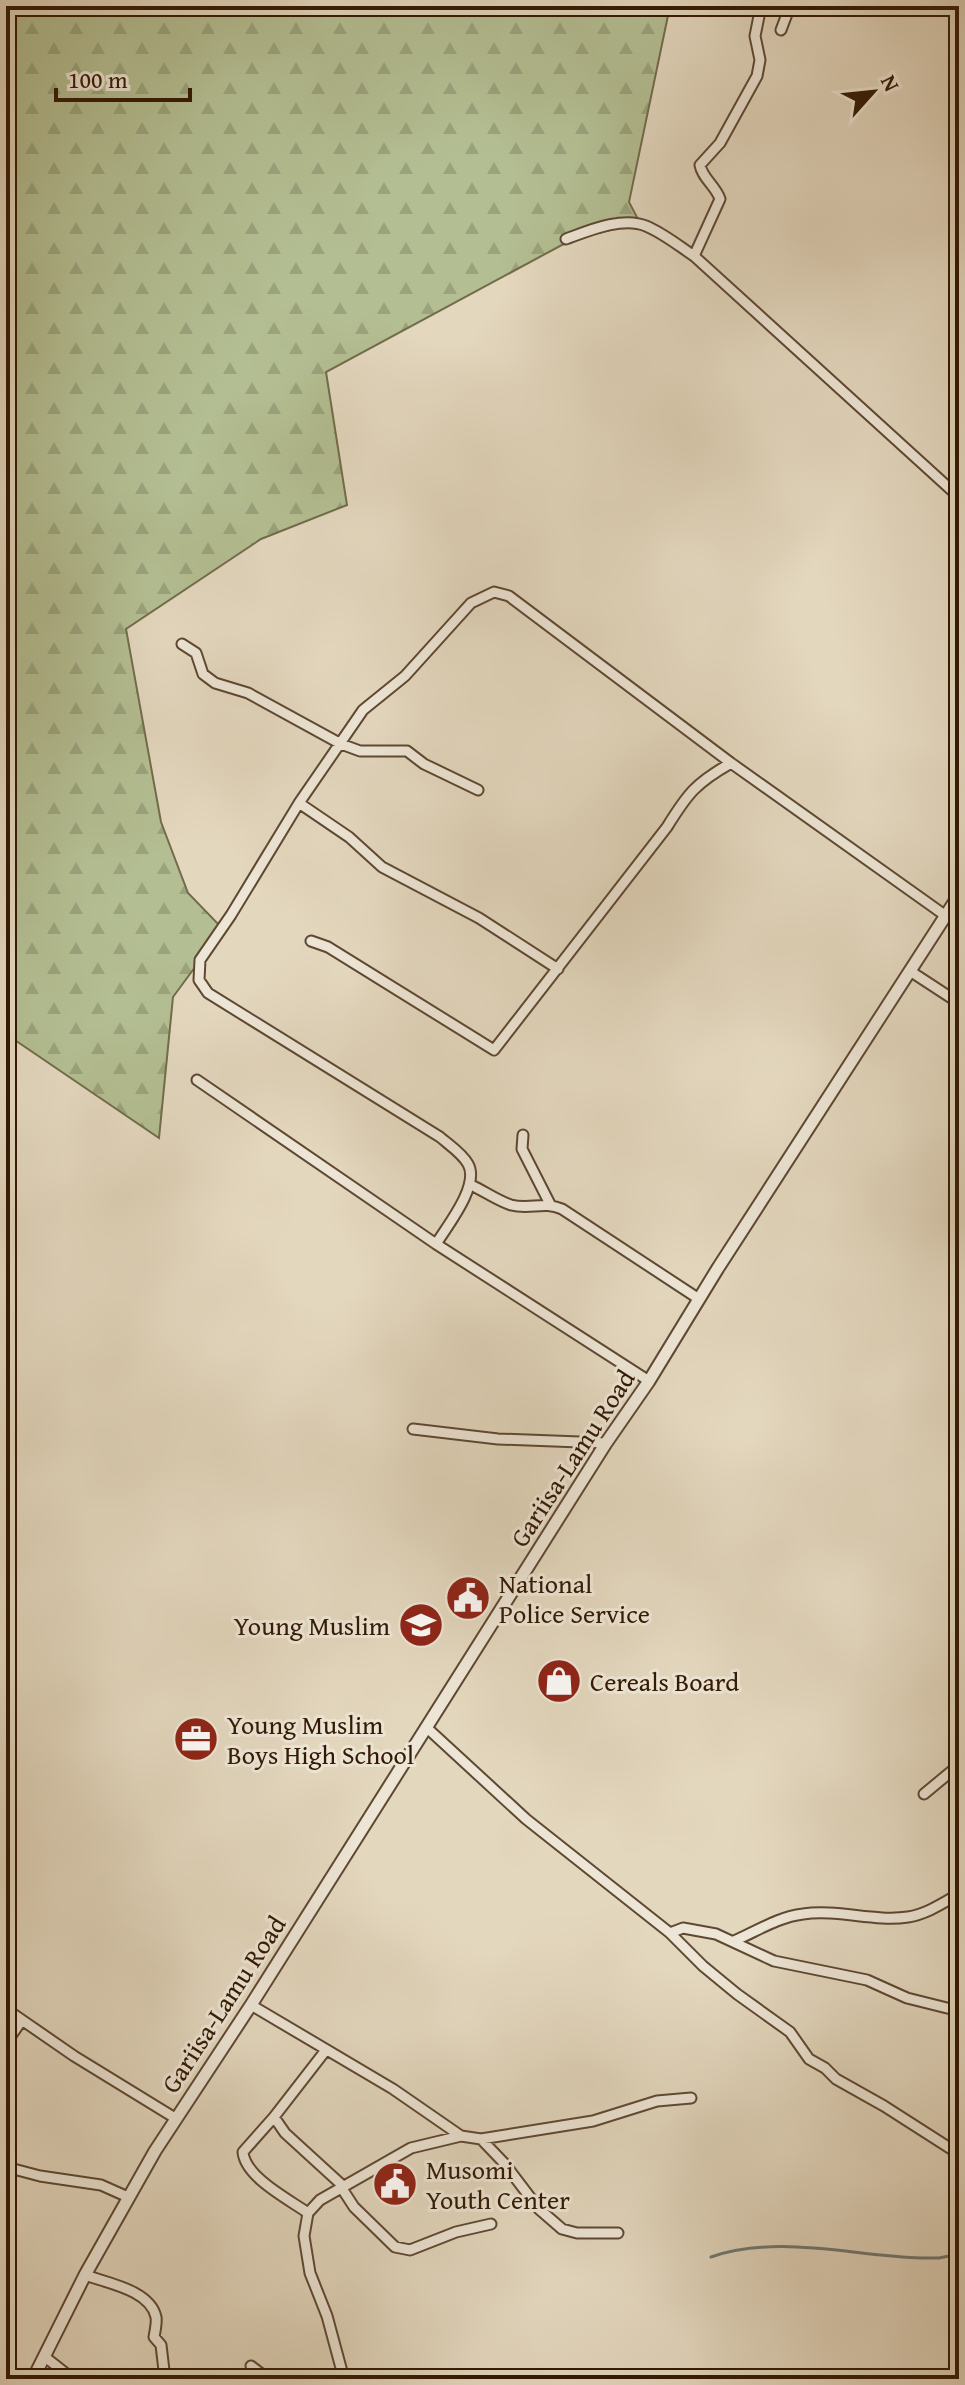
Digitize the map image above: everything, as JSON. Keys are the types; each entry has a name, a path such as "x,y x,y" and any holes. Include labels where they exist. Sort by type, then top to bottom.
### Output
{"street":[{"path":"694,256 720,199 700,165 720,143 757,76 760,60 755,36 761,6"},
{"path":"781,30 790,6"},
{"path":"566,239 632,223 645,225 694,256 959,497"},
{"path":"436,1244 471,1185 471,1172 466,1161 440,1137 208,993 199,980 200,960 299,803 363,710 405,676 471,603 494,592 509,596 731,763 946,916"},
{"path":"182,644 196,653 203,674 215,683 248,693 341,744 360,751 407,751 424,764 478,790"},
{"path":"311,941 328,947 494,1050 667,827 689,792 704,778 731,763"},
{"path":"299,803 349,837 382,867 479,918 558,969"},
{"name":"Gariisa-Lamu Road","path":"33,2379 85,2275 175,2118 251,2005 606,1443 649,1381 959,895"},
{"path":"910,971 959,1003"},
{"path":"197,1080 436,1244 649,1381"},
{"path":"523,1135 522,1149 550,1204 699,1299"},
{"path":"471,1185 512,1205 550,1204"},
{"path":"413,1429 498,1439 606,1443"},
{"path":"426,1727 526,1819 670,1933 703,1966 790,2032 809,2059 836,2079 959,2154"},
{"path":"924,1794 959,1765"},
{"path":"734,1941 794,1915 830,1913 907,1917 932,1909 959,1894"},
{"path":"670,1933 683,1928 716,1934 774,1961 867,1980 907,1998 959,2011"},
{"path":"251,2005 393,2089 461,2136"},
{"path":"6,2009 175,2118"},
{"path":"6,2043 22,2020"},
{"path":"308,2213 252,2172 245,2163 243,2152 326,2050"},
{"path":"344,2379 327,2316 310,2273 304,2236 308,2213 320,2200 411,2148 461,2136 481,2139 593,2121 657,2101 691,2098"},
{"path":"274,2117 285,2133 342,2186 354,2207 395,2247 410,2250 456,2232 491,2224"},
{"path":"481,2139 539,2209 562,2229 577,2233 618,2233"},
{"path":"6,2167 40,2176 101,2185 128,2197"},
{"path":"85,2275 131,2291 150,2307 157,2319 154,2337 161,2345 165,2379"},
{"path":"45,2357 73,2379"},
{"path":"251,2366 268,2379"}],"green space":[{"path":"6,6 670,6 629,202 640,223 573,239 326,372 347,505 261,539 126,629 161,822 188,893 223,929 173,997 159,1138 6,1034"}],"waterway":[{"path":"711,2257 762,2247 815,2248 921,2258 959,2254"}],"place":[{"name":"National Police Service","path":"468,1598"},
{"name":"Young Muslim","path":"421,1625"},
{"name":"Cereals Board","path":"559,1681"},
{"name":"Young Muslim Boys High School","path":"196,1739"},
{"name":"Musomi Youth Center","path":"395,2184"}]}
